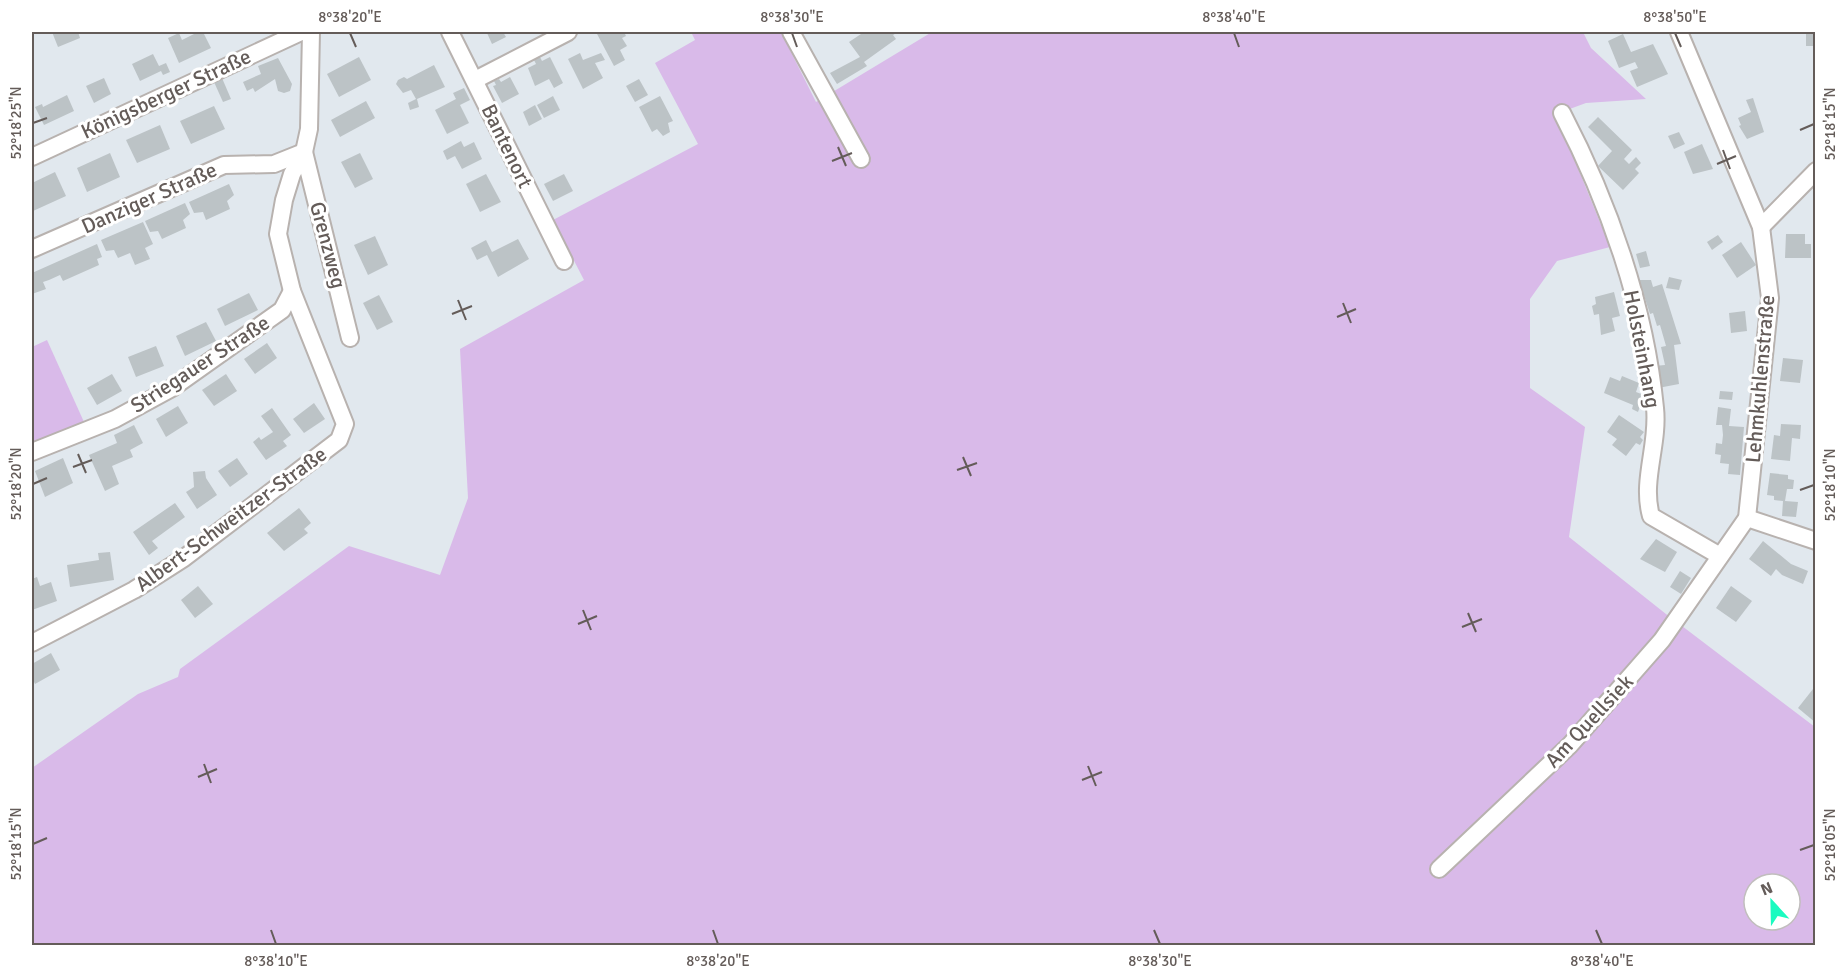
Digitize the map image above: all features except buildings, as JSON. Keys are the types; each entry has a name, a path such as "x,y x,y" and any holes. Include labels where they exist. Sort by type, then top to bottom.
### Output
{"street":[{"name":"Königsberger Straße","path":"32,157 301,32"},
{"name":"Grenzweg","path":"300,313 292,291 278,234 292,174 304,152 309,129 311,32"},
{"name":"Bantenort","path":"450,32 564,261"},
{"path":"475,80 568,32"},
{"path":"791,32 861,159"},
{"name":"Lehmkuhlenstraße","path":"1679,32 1761,227 1770,298 1747,518 1720,556"},
{"name":"Holsteinhang","path":"1562,113 1601,196 1631,288 1646,349 1656,409 1656,432 1647,501 1651,516 1720,556"},
{"name":"Grenzweg","path":"304,152 350,338"},
{"name":"Danziger Straße","path":"32,249 224,165 274,164 304,152"},
{"path":"1761,227 1815,171"},
{"name":"Striegauer Straße","path":"32,452 115,419 172,388 282,310 292,291"},
{"name":"Albert-Schweitzer-Straße","path":"32,643 134,590 184,558 339,440 345,424 300,313"},
{"path":"1747,518 1815,542"},
{"name":"Am Quellsiek","path":"1439,869 1570,745 1668,632 1720,556"}],"shaded area":[{"path":"691,32 781,32 816,102 932,32 1583,32 1591,48 1646,99 1586,103 1556,114 1610,247 1557,261 1530,299 1530,388 1585,427 1569,537 1671,618 1666,647 1682,626 1815,727 1815,945 32,945 32,768 138,694 178,677 180,669 349,546 440,575 468,498 460,349 584,280 553,220 698,144 655,63 695,40"},
{"path":"47,340 84,422 32,442 32,347"}]}
